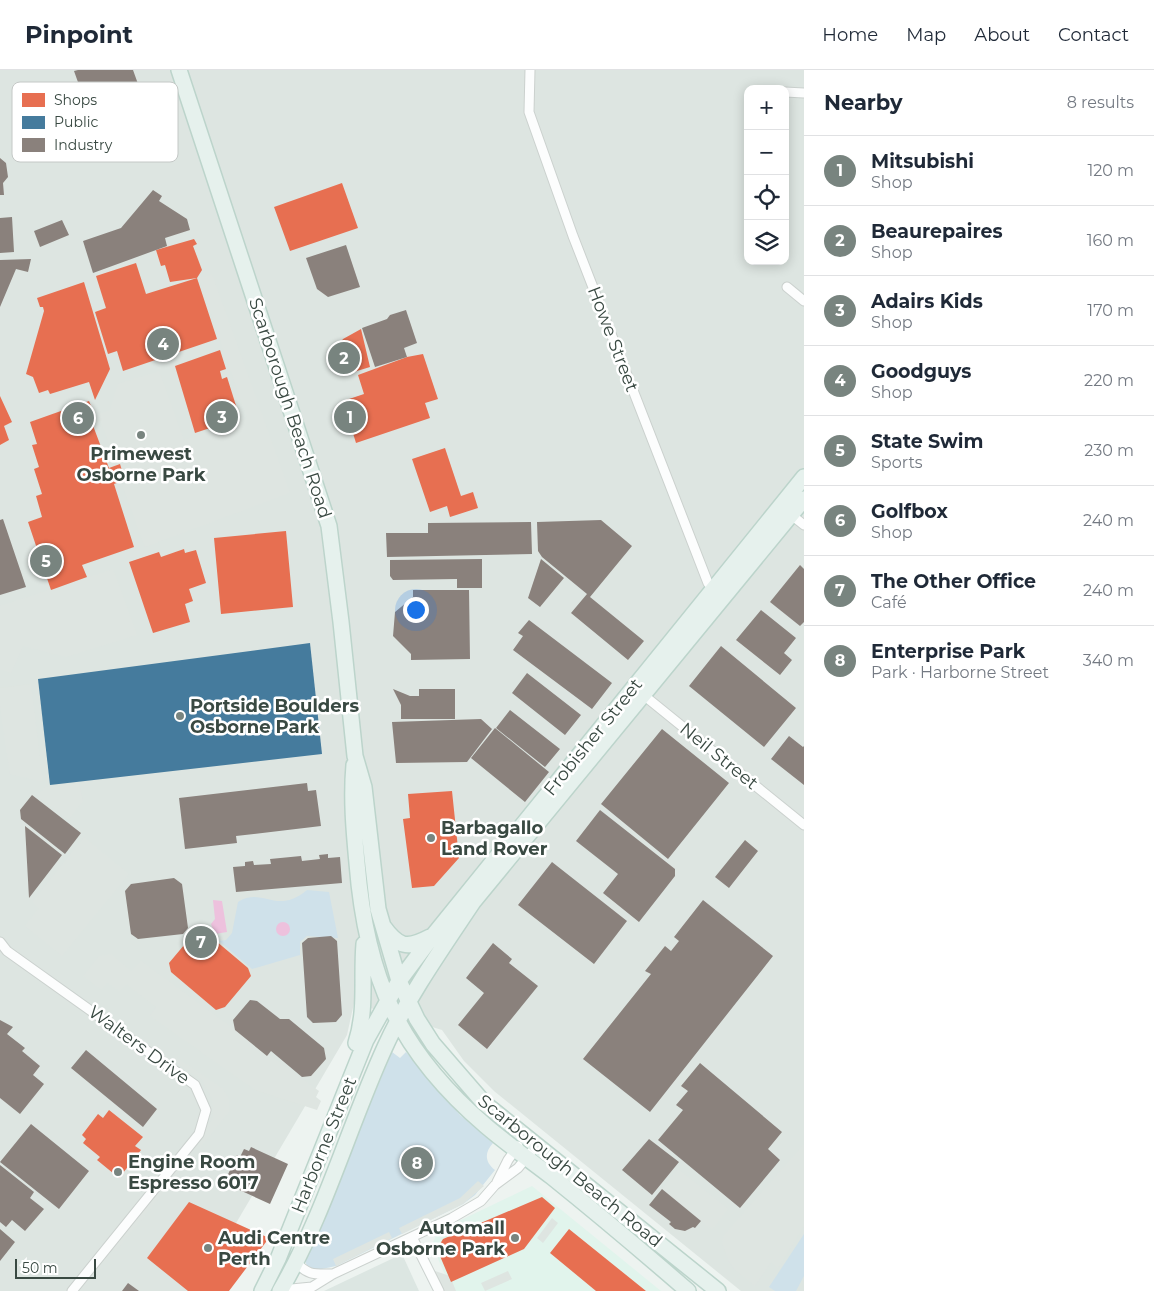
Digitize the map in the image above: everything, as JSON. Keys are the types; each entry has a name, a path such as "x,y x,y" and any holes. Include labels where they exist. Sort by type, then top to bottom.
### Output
{"main road":[{"name":"Scarborough Beach Road","path":"179,70 329,526 342,622 355,756 364,787 381,923 399,981 409,1003 433,1044 460,1078 526,1148 688,1291"},
{"name":"Frobisher Street","path":"398,1022 473,902 639,691 786,511 804,477"},
{"name":"Frobisher Street","path":"786,511 804,499"},
{"name":"Frobisher Street","path":"387,1000 432,937 639,691"},
{"name":"Scarborough Beach Road","path":"355,756 352,786 358,884 365,935 387,1000 407,1038 446,1088 486,1126 526,1148 718,1291"},
{"path":"381,923 392,937 404,945 413,946 432,937"},
{"path":"355,1066 354,1050 362,1025 365,993 363,963 365,935"},
{"name":"Harborne Street","path":"262,1291 278,1259 355,1066 387,1000"},
{"name":"Harborne Street","path":"280,1290 296,1262 326,1194 378,1062 398,1022"}],"street":[{"name":"Howe Street","path":"530,70 529,112 580,254 708,583 718,593"},
{"path":"789,92 804,93"},
{"path":"787,287 804,301"},
{"path":"786,511 804,526"},
{"name":"Neil Street","path":"639,691 804,825"},
{"name":"Walters Drive","path":"0,942 7,951 195,1085 206,1110 199,1134 72,1291"},
{"name":"Harborne Street","path":"496,1185 518,1168 526,1148"},
{"name":"Harborne Street","path":"280,1290 312,1287 333,1274 467,1210 481,1201 526,1148"},
{"path":"412,1236 439,1291"},
{"path":"296,1262 304,1271 333,1274"}],"shaded area":[{"path":"0,70 804,70 804,1291 741,1291 494,1091 464,1061 442,1030 354,1003 347,1035 196,1291 0,1291"},
{"path":"212,274 290,493 145,547 122,485 136,480 128,458 116,463 98,414 110,410 118,384 159,371 184,440 247,418 199,279"},
{"path":"113,569 137,635 66,657 23,646 11,673 0,669 0,606"},
{"path":"31,684 43,782 10,774 0,706 0,688"},
{"path":"79,783 83,801 68,820 37,796 45,787"},
{"path":"84,837 129,874 62,956 25,926 39,908 32,902"},
{"path":"307,890 329,892 338,938 307,936 300,942 300,955 252,969 219,941 226,940 232,933 238,902 255,897 287,901"},
{"path":"213,900 222,901 227,932 215,934 211,924 215,919"},
{"path":"283,922 288,924 290,929 288,934 283,936 278,934 276,929 278,924"},
{"path":"111,954 131,971 141,961 319,1091 316,1097 321,1101 317,1110 255,1090 150,1016 156,1007 126,984 119,991 107,983 101,990 83,976 99,956"},
{"path":"392,1052 400,1058 406,1052 460,1115 493,1143 488,1150 487,1157 489,1164 495,1170 475,1195 463,1204 336,1266 317,1270 307,1267 305,1259"},
{"path":"176,1057 222,1088 229,1099 229,1112 200,1148 197,1140 211,1121 213,1114 212,1099 202,1080 173,1061"},
{"path":"804,1144 804,1226 778,1268 771,1262 755,1286 734,1269 728,1260 722,1243 724,1235"},
{"path":"185,1155 191,1159 116,1251 110,1247"},
{"path":"678,1169 728,1209 712,1230 662,1189"},
{"path":"478,1181 484,1186 463,1204 402,1234 399,1228 460,1198"},
{"name":"Automall Osborne Park","path":"532,1186 661,1291 452,1291 432,1245 438,1231"},
{"path":"552,1218 558,1223 543,1243 537,1238"},
{"path":"389,1232 392,1238 336,1266 333,1259"},
{"path":"804,1234 804,1276 796,1291 775,1291 769,1287"},
{"path":"402,1254 419,1291 324,1291"},
{"path":"429,1269 450,1276 456,1291 439,1291"},
{"path":"508,1271 512,1279 485,1291 481,1283"}],"building: Shops":[{"path":"342,183 358,228 290,251 274,207"},
{"path":"194,239 197,244 193,246 202,270 197,278 170,282 165,265 161,266 156,250"},
{"path":"136,263 146,294 197,278 217,339 123,371 117,351 108,354 95,312 106,308 96,276"},
{"path":"84,282 110,369 95,400 89,382 50,394 48,390 39,393 33,377 26,374 44,311 43,307 40,307 37,298"},
{"path":"361,329 370,367 344,375 344,368 336,349 343,339"},
{"path":"220,350 226,369 220,371 222,379 227,377 238,412 232,414 234,420 195,433 175,366"},
{"path":"423,354 438,399 425,403 430,418 356,443 343,401 364,394 358,375 407,357"},
{"path":"0,396 12,422 4,426 9,440 0,445"},
{"path":"89,401 94,413 89,415 109,468 120,464 125,480 114,484 134,547 82,565 87,577 51,590 28,522 42,517 36,496 42,494 34,469 39,467 32,445 37,444 30,422"},
{"path":"445,448 461,496 473,492 478,508 450,517 447,506 430,512 412,459"},
{"path":"286,531 293,607 221,614 214,538"},
{"path":"184,549 185,553 196,550 206,583 189,589 193,601 185,604 190,622 153,633 129,562 159,552 161,557"},
{"name":"Barbagallo Land Rover","path":"452,791 459,858 434,886 412,888 403,819 410,818 408,794"},
{"path":"203,930 248,968 251,976 225,1007 216,1010 171,972 169,963 195,932"},
{"path":"109,1110 143,1137 135,1146 141,1150 119,1178 97,1160 100,1157 83,1143 86,1139 82,1135 98,1114 103,1118"},
{"path":"542,1197 555,1208 524,1249 451,1282 437,1249 443,1239"},
{"name":"Audi Centre Perth","path":"189,1202 269,1238 229,1291 188,1291 147,1258"},
{"path":"569,1229 646,1291 596,1291 550,1253"}],"building: Public":[{"name":"Portside Boulders Osborne Park","path":"310,643 322,754 50,785 38,679"}],"building: Industry":[{"path":"133,70 137,82 78,82 74,71"},
{"path":"0,158 6,163 8,177 3,183 4,195 0,195"},
{"path":"153,190 162,196 159,201 187,219 190,230 165,238 167,246 93,273 83,241 121,228"},
{"path":"12,217 14,252 0,253 0,218"},
{"path":"62,220 69,235 40,247 34,231"},
{"path":"346,245 360,287 328,297 317,289 306,258"},
{"path":"31,259 28,272 16,269 0,307 0,260"},
{"path":"406,310 417,343 404,348 407,357 375,367 362,328"},
{"path":"3,519 26,587 0,595 0,520"},
{"path":"601,520 632,546 590,597 644,641 628,660 571,613 587,594 542,557 538,551 537,522"},
{"path":"531,522 532,554 387,557 386,533 428,533 428,523"},
{"path":"482,559 482,588 457,588 457,579 393,580 390,576 390,560"},
{"path":"541,559 564,578 540,607 528,598"},
{"path":"800,565 804,569 804,622 800,626 770,602"},
{"path":"413,590 469,590 470,659 411,660 411,654 393,636 395,612 413,597"},
{"path":"761,610 796,638 784,653 792,660 780,675 736,640"},
{"path":"529,620 612,683 592,709 513,650 523,636 518,633"},
{"path":"721,646 796,708 764,747 689,686"},
{"path":"527,673 581,715 565,735 512,693"},
{"path":"393,689 410,696 419,696 419,689 455,689 455,719 401,719 401,705"},
{"path":"510,710 560,749 545,767 496,728"},
{"path":"481,719 492,729 467,762 396,763 392,722"},
{"path":"495,728 549,772 525,802 471,758"},
{"path":"662,729 729,783 668,859 601,804"},
{"path":"789,736 804,746 804,785 771,759"},
{"path":"307,783 308,791 316,790 321,826 236,836 237,843 185,849 179,798"},
{"path":"32,795 81,833 65,854 21,819 20,810"},
{"path":"600,810 675,869 675,876 639,922 603,893 618,874 576,841"},
{"path":"25,826 62,855 29,898"},
{"path":"745,840 758,851 729,888 715,877"},
{"path":"328,854 328,858 340,857 342,883 236,892 233,867 245,866 245,862 253,861 254,865 271,864 270,859 301,856 302,861 320,859 319,855"},
{"path":"552,862 627,921 594,964 518,905"},
{"path":"174,878 182,884 188,928 183,934 138,939 131,934 125,891 131,884"},
{"path":"703,900 773,956 650,1112 583,1059 651,974 645,971 665,946 671,951 679,941 674,937"},
{"path":"331,936 337,941 342,1015 336,1022 313,1023 307,1017 302,943 308,938"},
{"path":"493,943 512,959 509,963 538,986 487,1049 458,1025 484,993 466,978"},
{"path":"250,1000 257,1001 280,1019 289,1019 324,1048 326,1059 311,1076 302,1077 271,1051 267,1056 235,1030 233,1020"},
{"path":"0,1020 13,1027 7,1034 25,1048 22,1051 40,1066 33,1075 44,1084 20,1114 0,1098"},
{"path":"86,1050 157,1109 143,1127 71,1068"},
{"path":"700,1063 782,1132 768,1149 780,1160 740,1208 658,1140 683,1110 676,1105 688,1091 681,1086"},
{"path":"31,1124 89,1171 59,1209 0,1162"},
{"path":"649,1139 679,1162 652,1195 622,1170"},
{"path":"251,1147 288,1164 270,1204 224,1183 237,1155 240,1157 244,1149 249,1151"},
{"path":"0,1165 34,1192 30,1198 44,1209 25,1231 12,1220 6,1227 0,1222"},
{"path":"662,1189 701,1221 695,1228 693,1227 685,1231 675,1229 669,1224 671,1222 649,1205"},
{"path":"0,1229 15,1242 0,1261"},
{"path":"128,1283 139,1291 122,1291"}],"place":[{"name":"Goodguys","path":"163,344"},
{"name":"Beaurepaires","path":"344,358"},
{"name":"Adairs Kids","path":"222,417"},
{"name":"Mitsubishi","path":"350,417"},
{"name":"Golfbox","path":"78,418"},
{"name":"Primewest Osborne Park","path":"141,435"},
{"name":"State Swim","path":"46,561"},
{"name":"Portside Boulders Osborne Park","path":"180,716"},
{"name":"Barbagallo Land Rover","path":"431,838"},
{"name":"The Other Office","path":"201,942"},
{"name":"Enterprise Park","path":"417,1163"},
{"name":"Engine Room Espresso 6017","path":"118,1172"},
{"name":"Automall Osborne Park","path":"515,1238"},
{"name":"Audi Centre Perth","path":"208,1248"}]}
